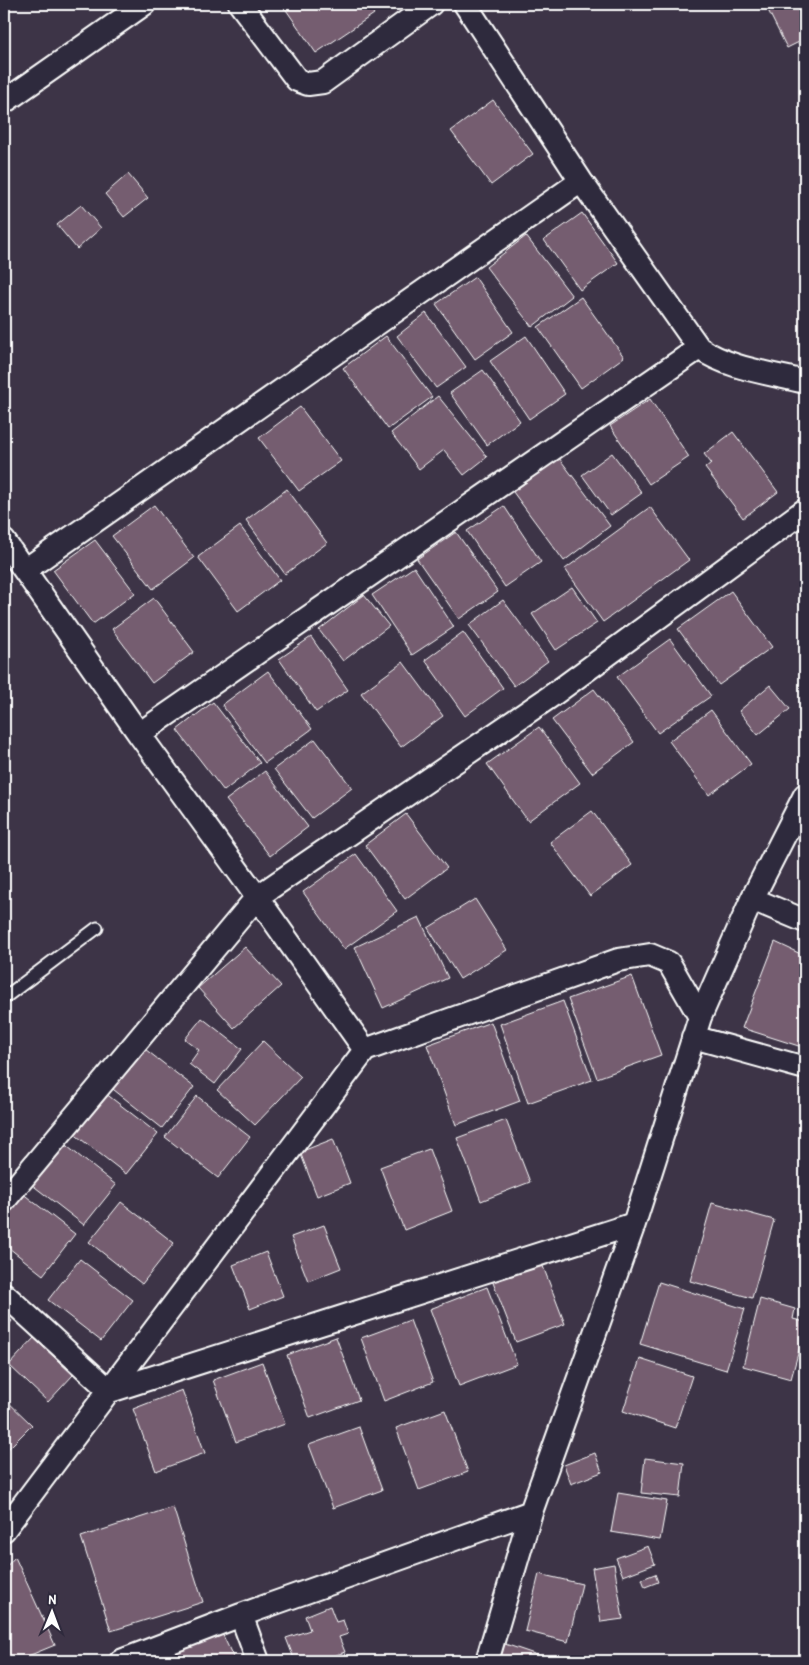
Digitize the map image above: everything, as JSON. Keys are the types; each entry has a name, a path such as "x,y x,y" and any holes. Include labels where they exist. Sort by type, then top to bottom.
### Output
{"street":[{"path":"4,102 144,4"},
{"path":"240,4 297,80 308,84 324,82 430,4"},
{"path":"465,4 581,181 699,348 726,363 805,382"},
{"path":"25,570 581,181"},
{"path":"139,734 699,348"},
{"path":"4,1201 257,897 554,694 805,510"},
{"path":"4,540 139,734 365,1050"},
{"path":"486,1661 531,1512 634,1224 697,1027 752,899 805,795"},
{"path":"752,899 805,921"},
{"path":"4,1530 365,1050 618,960 650,955 669,963 697,1027 805,1068"},
{"path":"110,1391 634,1224"},
{"path":"4,1294 110,1391"},
{"path":"121,1661 241,1615 531,1512"},
{"path":"241,1615 258,1661"}],"lane":[{"path":"4,998 97,928"}],"building":[{"path":"282,4 367,4 374,14 316,53"},
{"path":"765,4 805,4 805,39 787,48"},
{"path":"493,100 533,154 491,185 451,131"},
{"path":"128,174 148,198 124,217 105,194"},
{"path":"81,205 101,228 77,249 57,225"},
{"path":"582,213 618,263 580,290 544,240"},
{"path":"526,236 572,296 532,327 486,267"},
{"path":"475,277 513,332 475,359 436,304"},
{"path":"581,297 624,357 581,388 538,327"},
{"path":"426,313 466,367 436,388 397,336"},
{"path":"386,336 432,397 388,429 343,368"},
{"path":"526,336 565,394 529,419 490,361"},
{"path":"483,370 520,421 487,445 450,393"},
{"path":"438,396 487,457 464,475 444,450 419,469 391,433"},
{"path":"650,399 689,457 649,484 610,426"},
{"path":"300,407 341,461 299,491 259,438"},
{"path":"733,432 778,492 743,518 705,468 711,463 704,454"},
{"path":"612,453 642,493 611,515 582,475"},
{"path":"559,458 610,526 564,561 513,492"},
{"path":"287,489 327,543 285,574 246,520"},
{"path":"154,505 194,558 153,589 112,536"},
{"path":"504,506 541,562 505,587 467,531"},
{"path":"650,507 689,560 603,622 565,569"},
{"path":"240,526 280,580 238,611 198,557"},
{"path":"456,532 498,592 459,619 417,559"},
{"path":"95,540 135,593 93,624 53,570"},
{"path":"414,567 454,627 412,655 372,595"},
{"path":"572,587 597,623 556,650 532,614"},
{"path":"731,591 772,647 719,685 678,629"},
{"path":"364,595 389,626 343,661 319,630"},
{"path":"154,598 194,652 152,683 112,629"},
{"path":"503,600 548,661 514,686 469,625"},
{"path":"463,632 503,688 465,716 425,660"},
{"path":"311,637 348,690 316,712 279,659"},
{"path":"670,639 711,696 658,733 617,677"},
{"path":"403,662 443,716 401,747 361,693"},
{"path":"268,671 312,729 265,763 222,705"},
{"path":"770,685 790,709 758,735 739,711"},
{"path":"594,689 634,742 592,773 552,720"},
{"path":"213,702 260,763 224,791 177,730"},
{"path":"711,710 751,764 709,795 669,741"},
{"path":"539,727 580,783 528,821 487,764"},
{"path":"315,739 352,788 312,818 274,769"},
{"path":"265,771 308,827 270,856 226,800"},
{"path":"592,811 632,865 590,896 550,842"},
{"path":"406,814 447,868 405,899 365,845"},
{"path":"356,854 397,911 344,949 303,892"},
{"path":"475,899 507,950 460,979 428,928"},
{"path":"419,917 448,978 383,1008 355,947"},
{"path":"775,942 805,956 805,1048 742,1028"},
{"path":"245,947 281,986 234,1028 198,988"},
{"path":"632,976 661,1055 597,1078 568,999"},
{"path":"563,1001 592,1080 528,1103 500,1024"},
{"path":"202,1018 242,1049 215,1084 189,1064 199,1050 185,1039"},
{"path":"491,1022 520,1101 456,1125 427,1045"},
{"path":"263,1041 301,1077 255,1125 217,1090"},
{"path":"141,1046 194,1087 162,1128 109,1086"},
{"path":"105,1093 158,1134 126,1174 73,1133"},
{"path":"197,1096 250,1137 218,1178 165,1137"},
{"path":"506,1120 530,1182 481,1201 457,1138"},
{"path":"333,1139 350,1183 317,1196 300,1152"},
{"path":"63,1143 116,1185 84,1225 31,1184"},
{"path":"429,1149 452,1211 404,1230 380,1167"},
{"path":"22,1193 75,1234 43,1275 4,1244 4,1217"},
{"path":"121,1202 174,1243 142,1284 89,1242"},
{"path":"712,1203 774,1220 752,1298 690,1281"},
{"path":"324,1225 341,1268 308,1281 291,1237"},
{"path":"266,1252 283,1296 250,1309 233,1265"},
{"path":"80,1259 133,1300 101,1341 48,1300"},
{"path":"541,1261 565,1324 516,1342 492,1280"},
{"path":"659,1282 745,1309 726,1370 640,1344"},
{"path":"487,1287 517,1364 459,1386 430,1309"},
{"path":"760,1299 795,1309 793,1319 805,1322 791,1379 743,1366"},
{"path":"4,1315 12,1321 4,1331"},
{"path":"410,1320 433,1382 384,1401 361,1338"},
{"path":"336,1337 359,1400 310,1418 287,1355"},
{"path":"34,1338 73,1375 48,1402 9,1365"},
{"path":"640,1359 692,1376 675,1428 623,1411"},
{"path":"262,1362 285,1424 236,1442 213,1380"},
{"path":"182,1390 205,1453 156,1471 133,1409"},
{"path":"4,1398 32,1425 4,1453"},
{"path":"445,1410 468,1472 419,1490 396,1428"},
{"path":"359,1427 382,1490 333,1508 309,1445"},
{"path":"595,1453 602,1472 571,1484 564,1465"},
{"path":"645,1458 684,1463 680,1497 641,1493"},
{"path":"618,1493 667,1501 660,1540 611,1532"},
{"path":"173,1507 203,1602 111,1631 81,1537"},
{"path":"648,1546 655,1564 623,1576 616,1558"},
{"path":"15,1557 55,1645 16,1661 4,1661 4,1569"},
{"path":"614,1564 623,1619 601,1622 592,1568"},
{"path":"539,1574 582,1584 568,1642 525,1631"},
{"path":"655,1574 658,1582 645,1587 642,1579"},
{"path":"330,1606 336,1622 343,1620 348,1634 339,1637 345,1652 331,1657 332,1661 295,1661 286,1638 310,1630 305,1616"},
{"path":"220,1629 235,1661 164,1661 162,1656"},
{"path":"502,1643 555,1661 496,1661"}]}
